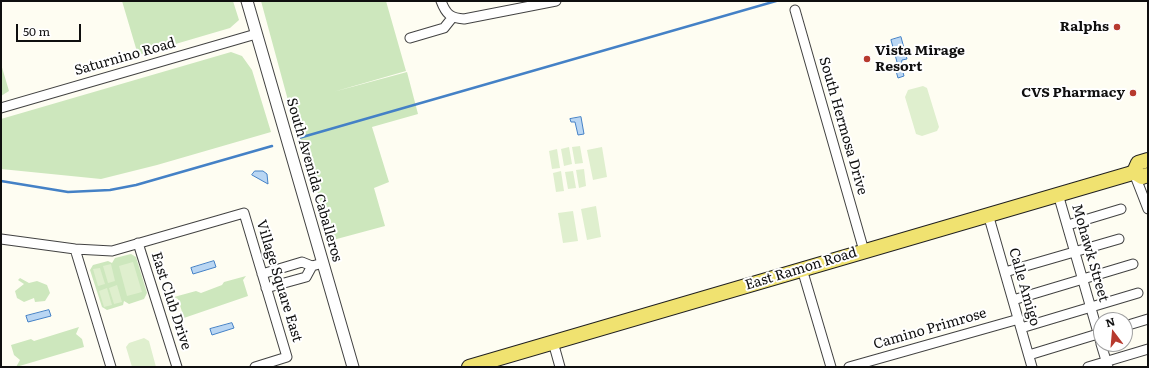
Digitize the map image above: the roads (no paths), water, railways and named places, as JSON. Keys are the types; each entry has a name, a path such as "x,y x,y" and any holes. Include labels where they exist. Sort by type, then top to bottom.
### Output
{"main road":[{"name":"East Ramon Road","path":"1134,172 1138,163 1148,160"},
{"name":"East Ramon Road","path":"469,367 1134,172 1142,176 1148,175"}],"street":[{"name":"South Avenida Caballeros","path":"247,1 318,264 353,367"},
{"path":"441,1 444,10 452,18 464,19 556,1"},
{"name":"South Hermosa Drive","path":"795,10 864,251"},
{"path":"410,38 444,28 452,18"},
{"name":"Saturnino Road","path":"1,108 256,34"},
{"path":"1134,172 1148,209"},
{"name":"Mohawk Street","path":"1058,194 1076,251 1093,314"},
{"path":"1068,224 1121,209"},
{"name":"Village Square East","path":"138,243 244,213 287,357 255,367"},
{"name":"Calle Amigo","path":"988,214 1032,367"},
{"path":"1,239 75,249 112,251 138,243"},
{"path":"1005,272 1118,239"},
{"name":"East Club Drive","path":"138,243 177,367"},
{"path":"75,249 111,367"},
{"path":"262,274 302,262 318,264"},
{"path":"266,288 306,277 318,264"},
{"path":"1013,300 1133,264"},
{"path":"802,269 831,367"},
{"path":"1021,328 1138,294"},
{"name":"Camino Primrose","path":"848,367 1019,319"},
{"path":"1133,324 1148,319"},
{"path":"1029,355 1093,341"},
{"path":"553,342 560,367"},
{"path":"1088,367 1107,364 1148,350"},
{"name":"Mohawk Street","path":"1104,352 1107,364"}],"water":[{"path":"901,37 907,59 902,60 901,65 904,76 898,78 894,64 897,62 891,40"},
{"path":"581,117 584,134 578,135 575,122 571,122 570,119"},
{"path":"255,171 263,171 267,174 268,184 252,175"},
{"path":"214,261 216,267 193,274 191,268"},
{"path":"49,310 51,316 28,322 26,316"},
{"path":"232,323 234,328 212,335 210,329"}],"waterway":[{"path":"299,138 776,1"},
{"path":"1,181 68,192 110,190 136,185 272,146"}],"place":[{"name":"Ralphs","path":"1117,27"},
{"name":"Vista Mirage Resort","path":"867,59"},
{"name":"CVS Pharmacy","path":"1133,93"}]}
